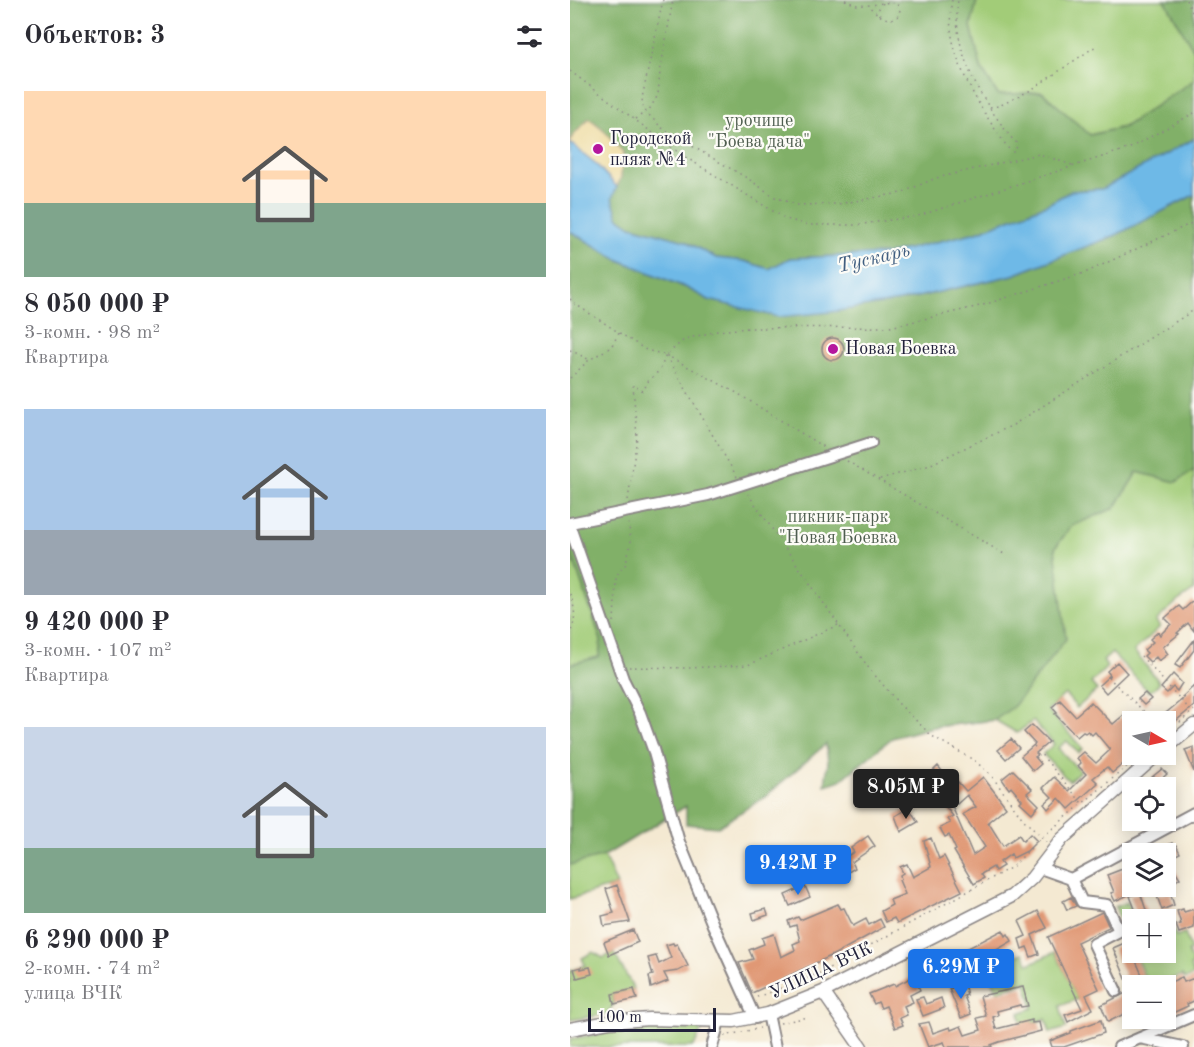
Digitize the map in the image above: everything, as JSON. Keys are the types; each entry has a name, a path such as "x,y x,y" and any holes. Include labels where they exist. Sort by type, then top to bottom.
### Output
{"main road":[{"path":"1176,740 1194,725"},
{"name":"УЛИЦА ВЧК","path":"570,1029 609,1022 649,1019 719,1021 755,1018 823,992 1000,904 1024,886 1062,839 1146,765"},
{"path":"823,992 861,1047"}],"lane":[{"path":"755,1018 679,842 653,749 640,713 604,635 570,525 708,495 871,443"},
{"path":"1071,879 1194,813"},
{"path":"1040,868 1071,879 1082,902 1107,905 1119,931 1094,944 1116,991"},
{"path":"768,1014 775,1047"},
{"path":"1119,1047 1194,1015"},
{"path":"712,1047 719,1021"},
{"path":"1140,1038 1183,1047"}],"path":[{"path":"663,0 642,98 642,109 663,128 775,197 798,205 838,204 901,193 936,178 1040,154 1076,166"},
{"path":"633,120 649,110 658,95 673,0"},
{"path":"845,0 857,5 886,0 897,4 900,10 898,16 893,20 886,19 867,5"},
{"path":"880,15 879,8 886,0"},
{"path":"952,0 950,12 954,44 969,88 1008,148 1013,152 1016,150 1017,143 989,107 968,67 960,43 958,0"},
{"path":"1186,0 1194,16"},
{"path":"989,107 999,106 1031,90 1096,46"},
{"path":"570,71 682,155 786,219 808,225 856,225 918,216 1130,148 1194,113"},
{"path":"614,623 616,579 624,566 631,542 627,512 637,437 633,385 643,391 649,380 660,370 666,355 685,339 717,331 748,328 890,327 969,308 1087,272 1194,222"},
{"path":"570,299 574,304 646,350 666,355 741,484 868,667 932,736 975,761 991,775 1023,819 1054,848"},
{"path":"877,480 927,466 1013,425 1194,310"},
{"path":"570,378 589,360 611,347 620,332"},
{"path":"570,350 589,360"},
{"path":"570,594 575,608 575,618 570,633"},
{"path":"618,667 688,668 748,665 838,625"},
{"path":"1141,656 1193,711 1176,725"},
{"path":"1108,677 1144,711"},
{"path":"1034,746 1082,804"},
{"path":"748,1000 820,973 1012,867 1041,838 1128,765"}],"green space":[{"name":"урочище \"Боева дача\"","path":"570,0 977,0 971,26 981,68 998,95 1042,92 1090,135 1124,127 1194,80 1194,139 1102,189 1071,191 1048,204 977,232 888,254 790,258 769,269 744,261 716,258 685,241 631,226 618,217 612,198 595,163 570,143"},
{"path":"977,0 1165,0 1194,51 1194,80 1124,127 1089,135 1042,92 998,95 981,68 971,26"},
{"path":"1165,0 1194,0 1194,51"},
{"name":"пикник-парк \"Новая Боевка","path":"1194,195 1194,470 1176,482 1137,472 1115,508 1071,526 1055,548 1066,639 1014,706 995,720 932,727 892,738 841,780 825,785 828,762 826,744 766,796 718,827 686,824 686,806 604,856 570,865 570,664 599,657 601,640 570,550 570,231 617,259 687,288 709,300 900,301 1013,275 1116,235"},
{"path":"1194,470 1194,590 1156,621 1160,627 1134,651 1160,683 1149,692 1112,653 1103,661 1107,667 1091,683 1097,690 1077,708 1065,694 1048,710 1083,749 1078,753 1067,741 1058,748 1080,771 1069,781 1043,754 1054,744 1033,721 1017,733 995,720 932,727 952,684 686,806 604,856 617,885 570,899 570,801 1055,548 1071,526 1115,508 1137,472 1176,482"},
{"path":"570,550 601,640 599,657 570,664"},
{"path":"1127,902 1130,909 1122,909 1122,924 1115,907"},
{"path":"1185,933 1191,950 1188,951 1194,975 1185,979 1182,975 1176,978 1176,975 1144,975 1138,963 1176,963 1176,936"},
{"path":"593,952 603,958 614,953 634,989 612,994 614,1004 607,1014 570,1020 570,971 585,965 582,958"},
{"path":"1055,952 1078,999 1060,1006 1066,1028 1050,1033 1046,1019 1022,1025 1019,1013 1033,1008 1026,982 997,991 992,979 1012,973 1007,960 1023,953 1029,964"},
{"path":"631,1028 702,1029 694,1046 691,1047 570,1047 570,1039"}],"sand":[{"name":"Городской пляж №4","path":"589,118 603,129 623,153 621,177 617,187 595,163 570,143 573,136"}],"water":[{"name":"Тускарь","path":"1194,139 1194,195 1116,235 1013,275 900,301 831,312 778,317 709,300 687,288 617,259 570,231 570,143 595,163 617,187 612,198 618,217 631,226 685,241 716,258 744,261 769,269 790,258 888,254 977,232 1048,204 1071,191 1102,189"}],"building":[{"name":"Новая Боевка","path":"829,338 837,338 844,345 844,353 837,360 829,360 822,353 822,345"},
{"path":"1194,600 1194,631 1188,623 1163,647 1168,654 1159,661 1156,657 1150,662 1144,656 1147,653 1144,650 1153,642 1150,639 1158,632 1160,635 1171,624 1165,618 1179,606 1183,610"},
{"path":"1194,640 1194,650 1180,668 1175,665"},
{"path":"1117,662 1127,673 1106,693 1099,685 1110,675 1107,671"},
{"path":"1173,674 1182,683 1177,691 1173,687 1167,693 1161,688"},
{"path":"1194,686 1194,706 1176,721 1176,711 1168,711 1184,698 1182,697"},
{"path":"1145,693 1151,699 1144,705 1138,699"},
{"path":"1060,700 1075,716 1091,702 1113,724 1122,716 1122,765 1112,773 1107,767 1093,778 1098,783 1069,809 1059,798 1048,809 1044,804 1052,797 1043,788 1054,777 1069,791 1086,774 1078,766 1081,763 1077,758 1084,752 1096,763 1110,750 1095,732 1092,735 1088,731 1083,732 1077,737 1055,714 1057,713 1052,707"},
{"path":"1032,725 1049,742 1036,753 1038,755 1035,757 1041,764 1033,771 1021,756 1035,744 1024,732"},
{"path":"1011,739 1019,748 1006,759 998,750"},
{"path":"1194,747 1194,772 1185,750"},
{"path":"938,766 945,775 925,792 920,783 931,777 929,775"},
{"path":"1162,769 1167,774 1164,777 1152,777"},
{"path":"1013,770 1032,789 1027,793 1039,805 1032,813 1002,779"},
{"path":"983,777 1006,807 988,822 1003,846 1019,835 1023,841 1030,834 1037,841 1027,851 1013,858 1011,854 1000,862 1003,866 995,871 993,867 981,874 984,878 974,884 954,851 956,850 949,835 945,837 940,828 950,823 947,819 953,816 943,804 940,804 940,793 948,791 958,782 966,791","holes":["967,795 976,807 963,814 985,847 973,855 951,804 955,802 957,804"]},
{"path":"907,809 908,813 911,811 918,822 901,832 895,816"},
{"path":"868,836 875,846 852,862 855,868 840,877 833,864 854,852 851,848"},
{"path":"931,838 939,859 944,856 962,891 897,923 894,918 886,922 881,911 892,905 890,900 905,894 899,880 903,873 900,867 907,864 913,877 931,867 924,841"},
{"path":"1122,869 1124,897 1115,901 1107,875"},
{"path":"617,885 630,922 604,926 602,916 614,913 606,889"},
{"path":"805,886 810,897 790,906 785,895"},
{"path":"1071,897 1076,906 1067,910 1063,901"},
{"path":"1130,897 1142,897 1146,909 1135,909"},
{"path":"1157,897 1172,897 1174,905 1162,909"},
{"path":"838,904 841,909 844,908 853,926 866,919 869,925 880,919 884,927 835,954 752,993 739,963 753,959 749,950 764,944 762,938 774,934 781,957 795,950 793,944 800,941 796,925 790,927 788,921 798,917 800,920"},
{"path":"766,909 768,915 754,920 752,913"},
{"path":"1183,909 1184,912 1194,909 1194,928 1179,933 1176,925 1181,924 1177,911"},
{"path":"1038,911 1047,928 1032,935 1039,954 1031,957 1027,947 1022,949 1019,939 1026,936 1019,921"},
{"path":"1102,912 1109,927 1077,942 1099,989 1086,995 1093,1009 1068,1022 1065,1015 1082,1009 1048,937"},
{"path":"633,930 638,942 609,955 604,942"},
{"path":"1003,930 1012,941 993,952 997,965 981,970 984,980 976,983 970,966 933,981 930,977 917,983 920,990 910,995 913,1002 904,1006 907,1015 900,1018 903,1025 895,1028 886,1006 881,1008 878,1002 874,1004 869,994 894,984 895,986"},
{"path":"677,944 688,966 678,971 664,973 668,981 651,988 649,976 653,975 648,958 656,956 659,964 671,958 666,945"},
{"path":"1122,944 1122,963 1137,963 1142,975 1124,975 1113,948"},
{"path":"581,967 581,969 590,967 592,974 577,978 574,969"},
{"path":"1182,977 1184,982 1194,978 1194,1001 1176,1011 1176,980"},
{"path":"964,984 967,995 964,996 971,1014 961,1018 949,989"},
{"path":"1023,987 1028,1006 1021,1007 1020,1005 997,1011 998,1015 993,1017 996,1029 1032,1020 1032,1023 1039,1022 1041,1031 999,1042 991,1045 992,1047 946,1047 944,1042 928,1047 919,1024 929,1022 933,1033 961,1026 965,1035 981,1030 977,1018 986,1016 980,996"},
{"path":"634,989 637,999 614,1004 612,994"},
{"path":"1122,995 1122,1015 1108,1022 1101,1005"},
{"path":"923,997 926,1004 941,998 944,1008 923,1016 916,999"},
{"path":"1101,1020 1104,1033 1064,1047 1052,1047 1050,1041"}],"place":[{"name":"Городской пляж №4","path":"598,149"},
{"name":"Новая Боевка","path":"833,349"}]}
